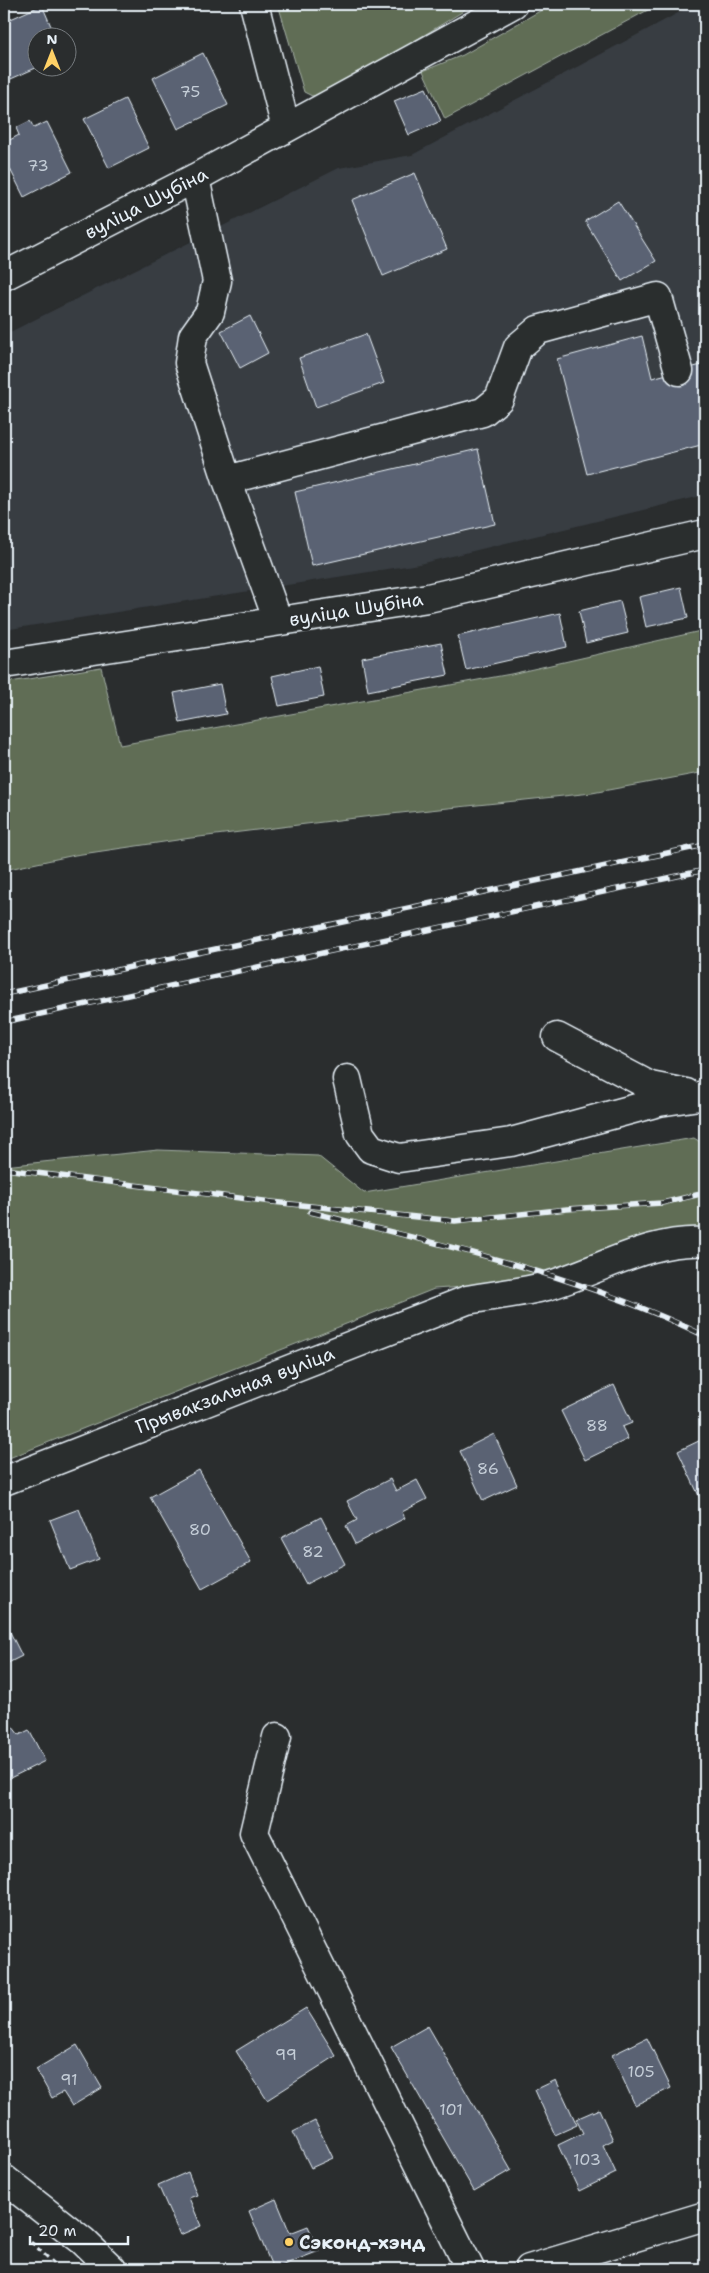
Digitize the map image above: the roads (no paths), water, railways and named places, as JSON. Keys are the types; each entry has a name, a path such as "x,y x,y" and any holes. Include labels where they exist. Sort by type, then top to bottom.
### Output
{"street":[{"path":"242,4 270,65"},
{"path":"254,4 286,128"},
{"name":"вуліца Шубіна","path":"4,276 195,178 501,7"},
{"path":"195,178 217,281 210,312 193,336 189,363 227,480 278,621"},
{"path":"227,480 484,412 499,399 518,347 538,330 658,298 679,371"},
{"name":"вуліца Шубіна","path":"4,664 428,598 705,534"},
{"path":"557,1037 650,1086 702,1097"},
{"path":"346,1079 360,1134 371,1149 399,1158 511,1142 659,1102 702,1097"},
{"name":"Прывакзальная вуліца","path":"4,1481 467,1300 546,1286 663,1244 693,1241 705,1242"},
{"path":"277,1737 254,1832 470,2269"},
{"path":"4,2179 83,2241 112,2269"},
{"path":"529,2269 705,2216"}],"railway":[{"path":"4,994 705,845"},
{"path":"4,1022 705,870"},
{"path":"4,1169 272,1202 455,1221 567,1209 662,1203 705,1193"},
{"path":"310,1212 461,1250 561,1279 610,1296 705,1336"}],"place":[{"name":"Сэконд-хэнд","path":"289,2242"}]}
